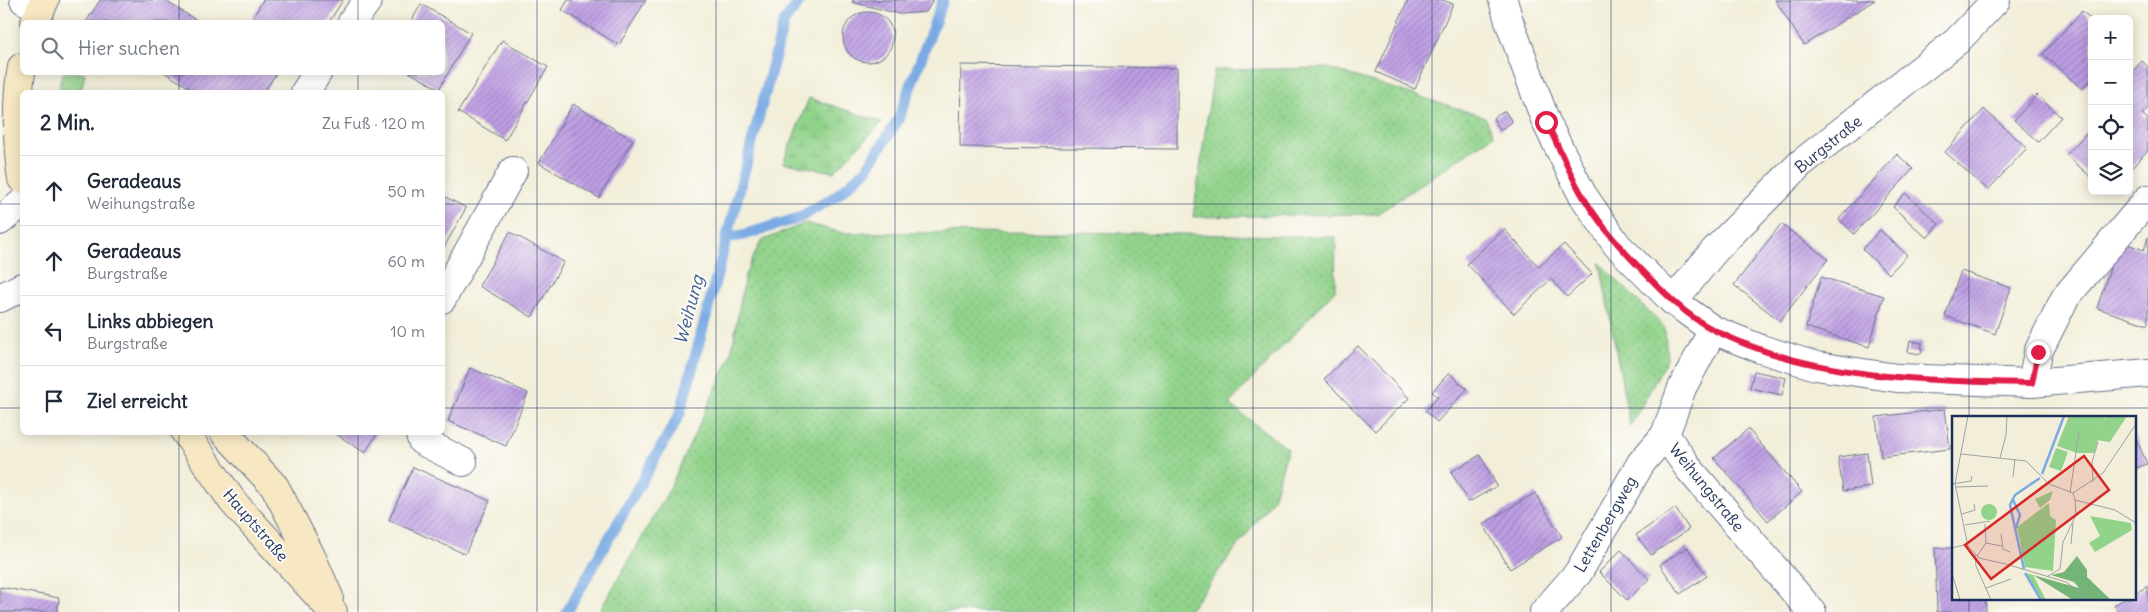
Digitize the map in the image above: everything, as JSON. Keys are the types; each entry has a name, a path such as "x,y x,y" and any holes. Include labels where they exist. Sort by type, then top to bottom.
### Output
{"main road":[{"path":"21,90 22,75"},
{"path":"20,106 20,166"},
{"name":"Hauptstraße","path":"188,435 233,502 334,612"},
{"name":"Hauptstraße","path":"227,435 275,487 311,556 334,612"}],"street":[{"path":"353,20 368,0"},
{"path":"1503,0 1546,122 1582,194 1617,245 1673,301 1713,330 1761,349 1816,366 1898,378 2032,383 2148,373"},
{"name":"Burgstraße","path":"1673,301 1715,250 1800,164 1957,41 1996,0"},
{"path":"306,90 316,75"},
{"path":"445,294 513,171"},
{"path":"2032,383 2038,352 2065,298 2148,199"},
{"path":"0,221 20,205"},
{"path":"0,298 20,288"},
{"name":"Weihungstraße","path":"1713,330 1682,388 1665,435 1690,470 1812,612"},
{"path":"420,435 422,441 464,462"},
{"name":"Lettenbergweg","path":"1544,612 1578,573 1641,463 1665,435"}],"green space":[{"path":"1328,68 1485,117 1494,135 1377,214 1193,217 1214,70"},
{"path":"62,75 85,75 81,90 59,90"},
{"path":"809,98 882,122 834,172 783,163"},
{"path":"806,223 843,233 1075,232 1336,237 1335,290 1229,404 1288,449 1273,499 1188,612 599,612 669,490 731,355 745,275 761,241"},
{"path":"1600,263 1665,328 1667,359 1630,427"}],"building":[{"path":"100,0 164,0 196,20 87,20"},
{"path":"263,0 343,0 330,20 258,20 253,17"},
{"path":"568,0 646,0 619,45 562,10"},
{"path":"853,0 933,0 926,12 900,14 852,2"},
{"path":"1408,0 1443,0 1453,4 1415,89 1376,72"},
{"path":"1775,0 1875,0 1804,45"},
{"path":"421,4 471,33 439,89 414,75 445,75 445,20 412,20"},
{"path":"2082,11 2088,16 2088,83 2082,89 2043,54"},
{"path":"863,12 873,12 886,19 893,32 893,42 886,55 873,62 863,62 854,58 847,51 843,42 843,32 847,23 854,16"},
{"path":"502,40 548,67 505,140 458,112"},
{"path":"2142,61 2148,67 2148,108 2142,114 2148,119 2148,150 2133,167 2133,105 2133,71"},
{"path":"961,65 1177,68 1177,149 960,147"},
{"path":"169,75 275,75 265,90 193,90"},
{"path":"2037,95 2061,117 2038,142 2014,120"},
{"path":"573,104 633,140 599,198 539,163"},
{"path":"1984,109 2027,148 1988,190 1945,152"},
{"path":"1505,111 1512,122 1500,130 1493,118"},
{"path":"2088,131 2088,174 2066,155"},
{"path":"1897,154 1913,169 1854,234 1839,219"},
{"path":"1905,193 1939,224 1927,238 1893,207"},
{"path":"445,197 466,208 445,246"},
{"path":"1781,224 1828,259 1780,321 1734,285"},
{"path":"1504,229 1539,267 1564,244 1592,274 1567,297 1551,279 1514,314 1467,264"},
{"path":"1880,230 1907,255 1889,274 1862,249"},
{"path":"510,232 564,262 532,317 479,286"},
{"path":"2148,237 2148,325 2097,308 2119,241 2144,250"},
{"path":"1961,271 2011,288 1995,334 1945,316"},
{"path":"1821,277 1884,296 1869,347 1806,327"},
{"path":"1910,341 1922,343 1921,354 1908,352"},
{"path":"1358,346 1409,398 1375,431 1324,379"},
{"path":"470,368 528,393 506,446 448,421"},
{"path":"1754,371 1786,378 1782,395 1750,388"},
{"path":"1449,373 1467,389 1437,422 1425,411 1438,397 1432,392"},
{"path":"1945,409 1950,449 1881,457 1876,417"},
{"path":"1748,429 1802,492 1768,521 1714,458"},
{"path":"338,435 376,435 365,453"},
{"path":"2136,438 2147,464 2136,468"},
{"path":"1867,453 1871,487 1843,491 1838,457"},
{"path":"1480,455 1497,486 1469,502 1451,472"},
{"path":"413,467 490,501 465,554 389,520"},
{"path":"1535,493 1562,537 1510,569 1483,524"},
{"path":"1675,508 1689,529 1651,555 1636,535"},
{"path":"1687,547 1707,576 1680,594 1660,565"},
{"path":"1935,548 1952,548 1952,600 1985,600 1986,612 1937,612"},
{"path":"1621,550 1649,579 1627,600 1599,572"},
{"path":"2148,586 2148,612 2118,612 2114,605 2123,600 2136,600 2136,593"},
{"path":"0,587 59,598 57,612 0,612"}],"waterway":[{"name":"Weihung","path":"567,612 680,414 784,22 801,0"},
{"path":"726,238 743,235 799,218 836,196 866,170 898,120 943,0"}],"route":[{"path":"1546,122 1582,194 1617,245 1673,301 1713,330 1761,349 1816,366 1898,378 2032,383 2038,352"}]}
